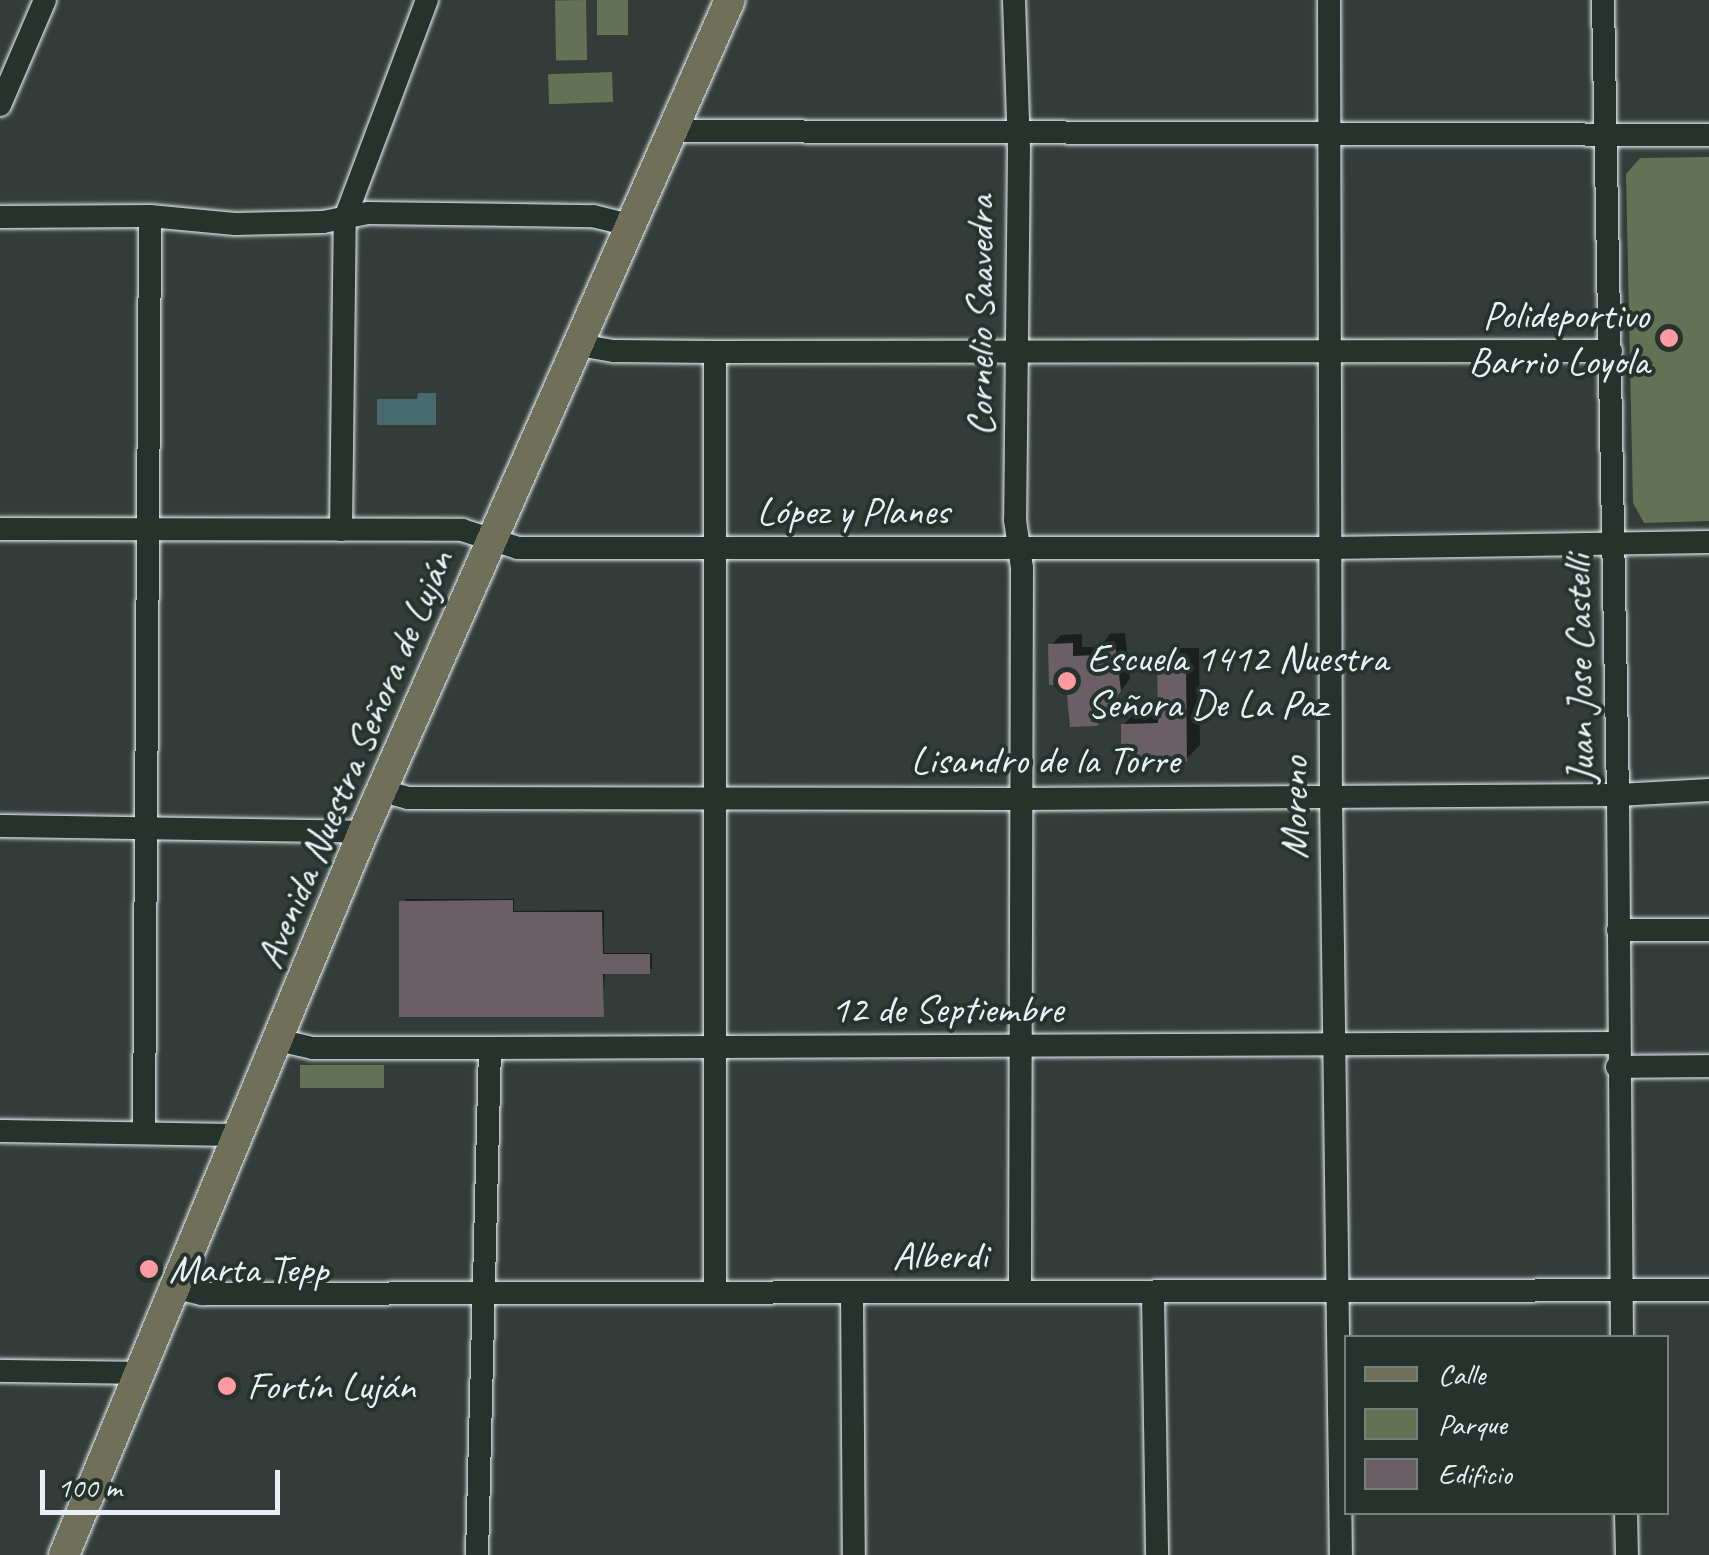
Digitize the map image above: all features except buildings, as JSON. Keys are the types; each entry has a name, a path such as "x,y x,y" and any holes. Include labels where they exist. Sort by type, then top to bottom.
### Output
{"main road":[{"name":"Avenida Nuestra Señora de Luján","path":"64,1555 136,1373 364,832 730,0"}],"street":[{"path":"0,105 44,0"},
{"path":"341,530 345,218 427,0"},
{"name":"Cornelio Saavedra","path":"1014,0 1018,133 1020,1292"},
{"name":"Moreno","path":"1329,0 1331,796 1341,1555"},
{"name":"Juan Jose Castelli","path":"1603,0 1618,794 1622,1335"},
{"path":"672,131 1709,135"},
{"path":"0,216 150,216 235,224 368,214 593,216 630,225"},
{"path":"144,1130 150,216"},
{"path":"580,344 614,351 715,352 1611,351"},
{"path":"715,352 712,548 718,1047 716,1292"},
{"name":"López y Planes","path":"0,529 462,530 518,548 1331,548 1709,542"},
{"name":"Lisandro de la Torre","path":"382,790 408,798 1020,799 1709,790"},
{"path":"0,826 364,832"},
{"path":"1618,930 1709,930"},
{"name":"12 de Septiembre","path":"278,1040 313,1048 1333,1044 1618,1055 1709,1066"},
{"path":"477,1555 490,1048"},
{"path":"0,1131 144,1130 237,1135"},
{"name":"Alberdi","path":"173,1287 202,1294 1153,1295 1337,1290 1709,1290"},
{"path":"852,1293 854,1555"},
{"path":"1153,1295 1157,1555"},
{"path":"0,1370 136,1373"},
{"path":"1626,1515 1627,1555"}],"green space":[{"path":"586,0 587,60 556,61 555,1"},
{"path":"597,0 628,0 628,35 597,35"},
{"path":"612,72 613,102 549,104 548,74"},
{"name":"Polideportivo Barrio Loyola","path":"1709,157 1709,521 1644,523 1633,503 1626,174 1640,158"},
{"path":"300,1065 384,1065 384,1088 300,1088"}],"water":[{"path":"418,393 436,393 436,425 377,425 377,399 417,399"}],"place":[{"name":"Polideportivo Barrio Loyola","path":"1669,338"},
{"name":"Escuela 1412 Nuestra Señora De La Paz","path":"1067,681"},
{"name":"Marta Tepp","path":"149,1269"},
{"name":"Fortín Luján","path":"227,1386"}]}
